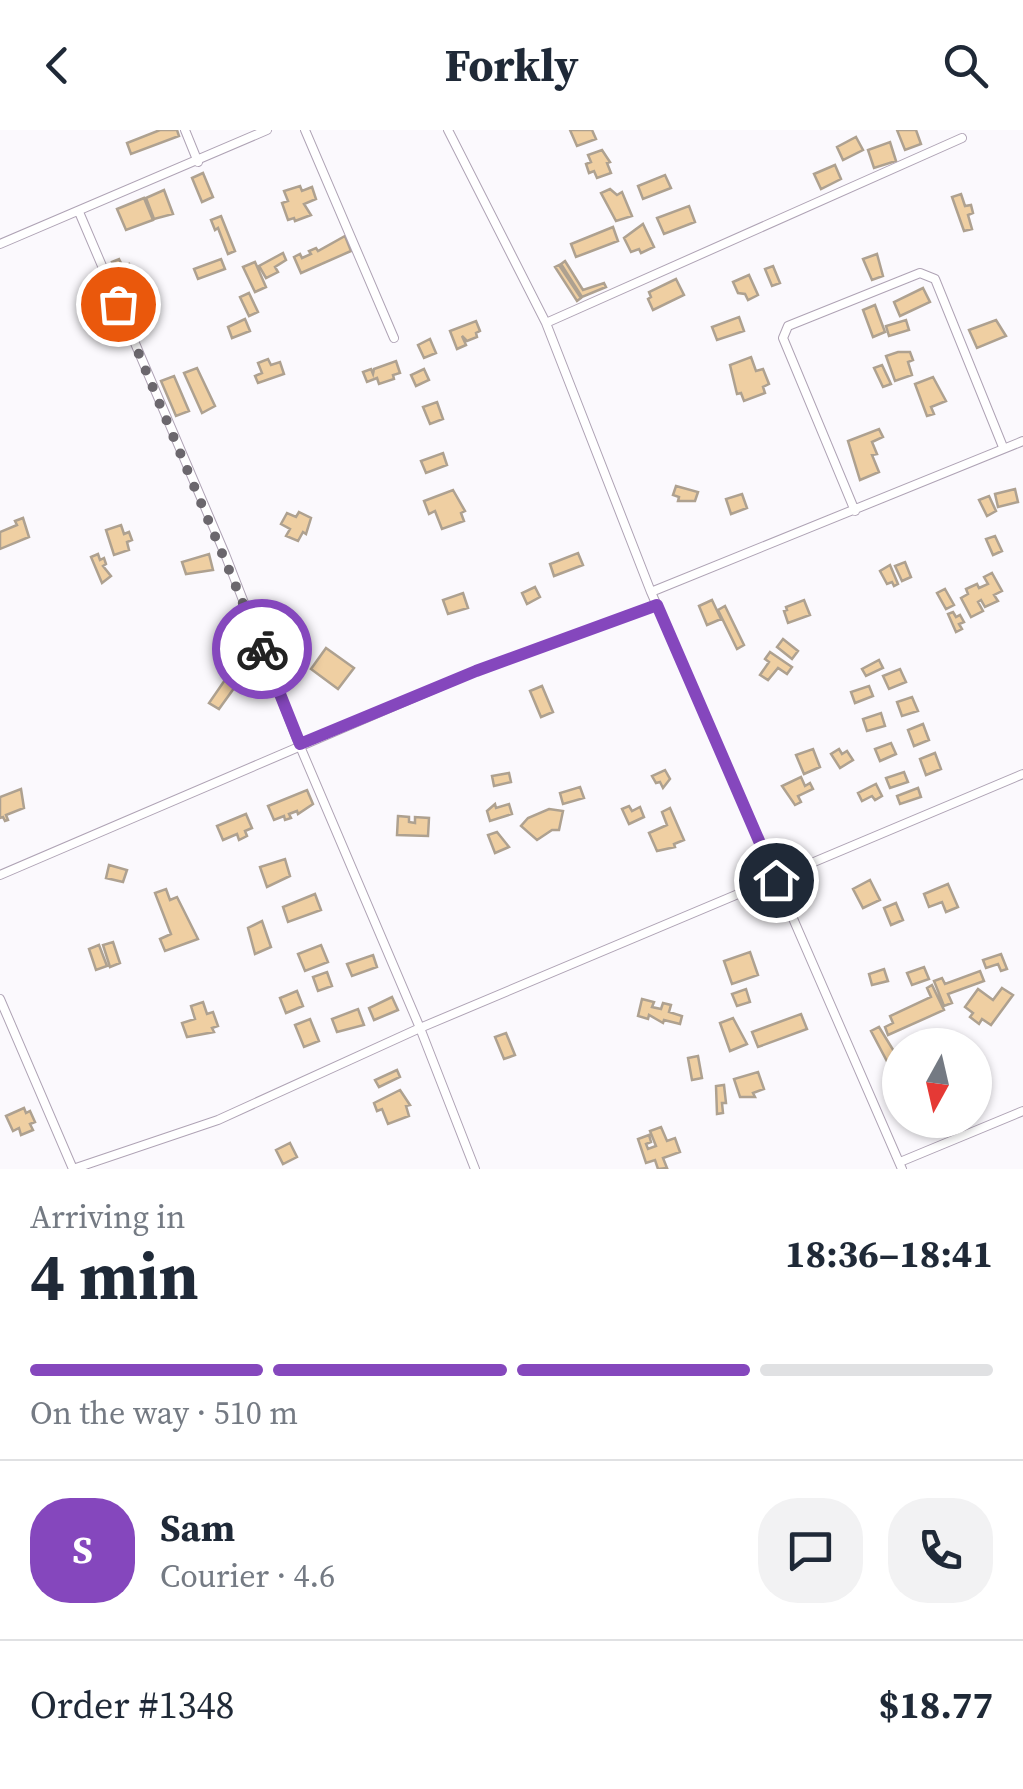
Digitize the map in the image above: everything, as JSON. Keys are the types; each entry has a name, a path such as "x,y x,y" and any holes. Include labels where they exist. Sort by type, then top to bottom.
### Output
{"street":[{"path":"186,130 198,162"},
{"path":"0,244 266,130"},
{"path":"305,130 394,338"},
{"path":"448,130 546,323 651,592 901,1165 1023,1111"},
{"path":"546,323 962,138"},
{"path":"79,212 225,554 476,1169"},
{"path":"855,511 783,338 788,326 920,273 928,274 934,279 1003,448"},
{"path":"651,592 1023,442"},
{"path":"0,875 476,671 657,605"},
{"path":"0,999 73,1169 218,1120 420,1028 1023,774"}],"building":[{"path":"160,130 177,130 179,136 131,154 127,143"},
{"path":"570,130 592,130 596,139 577,146"},
{"path":"897,130 916,130 921,144 905,150"},
{"path":"856,137 863,150 843,160 837,147"},
{"path":"890,142 896,161 874,168 868,150"},
{"path":"602,150 610,162 607,163 611,173 597,178 594,171 589,173 586,164 591,162 588,155"},
{"path":"835,165 841,179 821,189 814,174"},
{"path":"203,173 213,197 202,202 192,178"},
{"path":"665,175 671,188 643,199 638,186"},
{"path":"300,186 302,191 312,187 316,199 304,204 311,215 288,220 282,203 288,201 284,191"},
{"path":"610,189 617,195 622,192 632,216 616,221 601,193"},
{"path":"164,190 173,214 154,219 146,198"},
{"path":"961,194 965,206 971,205 973,213 968,215 972,229 964,231 952,197"},
{"path":"144,198 153,220 126,230 117,209"},
{"path":"689,206 695,222 664,234 657,218"},
{"path":"221,216 235,251 228,254 211,220"},
{"path":"643,224 654,247 641,253 639,249 631,252 624,238"},
{"path":"613,227 618,241 576,257 571,244"},
{"path":"345,236 351,251 301,273 294,257 300,254 302,258 311,254 309,251 318,251"},
{"path":"283,253 286,260 275,267 278,272 266,278 259,266"},
{"path":"877,254 883,276 872,280 863,259"},
{"path":"119,259 123,267 129,264 137,281 124,287 112,262"},
{"path":"221,259 225,269 198,279 194,269"},
{"path":"565,261 583,290 604,283 606,287 582,297 561,264"},
{"path":"255,262 266,287 255,292 243,267"},
{"path":"559,265 581,298 577,301 555,267"},
{"path":"773,266 780,283 772,286 765,269"},
{"path":"749,275 758,295 748,300 745,294 738,293 733,282"},
{"path":"676,279 684,295 653,310 649,292"},
{"path":"923,288 930,302 900,316 894,302"},
{"path":"249,293 258,312 249,316 240,297"},
{"path":"875,305 885,332 873,337 863,310"},
{"path":"739,317 744,331 717,340 712,327"},
{"path":"245,319 250,331 232,338 228,327"},
{"path":"906,320 909,330 889,336 886,326"},
{"path":"996,320 1006,336 977,348 969,330"},
{"path":"476,321 480,331 477,337 467,341 462,336 466,345 457,349 450,331"},
{"path":"430,339 436,353 424,358 418,345"},
{"path":"910,352 912,375 895,381 886,356"},
{"path":"751,357 756,371 763,369 769,384 763,387 765,393 744,401 741,393 737,394 730,365"},
{"path":"268,359 271,365 280,362 284,374 258,383 255,376 262,373 258,363"},
{"path":"396,361 400,373 393,375 394,379 379,384 377,378 367,382 363,372 371,369 373,374 374,369"},
{"path":"882,365 891,384 883,387 874,368"},
{"path":"197,368 215,406 202,413 184,373"},
{"path":"424,369 429,380 416,386 411,375"},
{"path":"174,376 189,411 176,416 161,381"},
{"path":"933,377 946,401 931,407 934,414 927,416 915,384"},
{"path":"437,402 443,419 430,424 423,407"},
{"path":"879,429 883,437 872,442 877,454 872,455 879,472 860,480 848,441"},
{"path":"443,453 447,465 426,473 421,461"},
{"path":"676,486 698,492 695,501 678,501 679,497 673,495"},
{"path":"1015,489 1018,502 998,507 995,494"},
{"path":"453,490 465,511 461,513 464,521 442,529 435,511 429,514 424,501"},
{"path":"742,494 747,508 731,514 726,499"},
{"path":"989,496 996,511 987,516 979,500"},
{"path":"299,512 311,518 306,534 303,532 298,541 286,536 290,529 281,524 287,513 296,517"},
{"path":"23,518 29,537 0,549 0,532"},
{"path":"121,525 132,540 127,542 129,550 114,555 106,530"},
{"path":"995,536 1002,551 993,555 986,539"},
{"path":"578,553 583,565 554,576 550,564"},
{"path":"98,554 100,560 104,558 103,566 111,576 102,583 91,557"},
{"path":"209,554 213,570 186,574 182,562"},
{"path":"905,562 911,577 902,581 895,566"},
{"path":"890,565 898,584 894,586 892,582 887,584 880,571"},
{"path":"992,573 1002,591 994,595 998,601 985,607 981,600 978,602 983,611 971,617 961,598 968,594 966,589 988,584 984,577"},
{"path":"535,587 540,597 527,604 522,593"},
{"path":"945,589 954,605 946,609 937,593"},
{"path":"463,593 468,608 448,614 443,600"},
{"path":"712,600 721,619 707,625 699,606"},
{"path":"804,600 810,615 788,623 786,607"},
{"path":"725,606 744,645 737,649 718,610"},
{"path":"953,612 964,622 956,632 948,614"},
{"path":"783,639 798,651 792,659 777,647"},
{"path":"326,648 354,668 338,689 311,669"},
{"path":"770,652 792,667 787,674 778,668 768,680 760,675 769,662 765,659"},
{"path":"879,660 883,668 866,676 862,669"},
{"path":"900,669 906,682 889,689 883,676"},
{"path":"227,677 237,684 219,709 209,703"},
{"path":"542,686 553,712 541,717 530,691"},
{"path":"869,686 873,696 855,703 851,692"},
{"path":"912,697 918,711 902,716 897,702"},
{"path":"881,713 885,726 867,731 863,719"},
{"path":"923,724 929,740 914,746 908,730"},
{"path":"891,743 896,754 880,761 875,749"},
{"path":"813,749 820,767 804,774 796,755"},
{"path":"839,749 842,754 847,751 853,760 840,768 831,754"},
{"path":"935,753 941,769 926,775 920,759"},
{"path":"665,770 670,779 663,788 652,776"},
{"path":"904,772 908,782 890,788 886,778"},
{"path":"509,773 511,782 494,786 492,776"},
{"path":"801,777 805,786 810,783 813,789 798,796 801,802 795,805 782,786"},
{"path":"876,784 882,796 862,801 858,793"},
{"path":"580,787 584,798 563,804 560,793"},
{"path":"918,788 921,797 900,804 897,796"},
{"path":"21,789 24,808 6,815 8,820 0,818 0,797"},
{"path":"307,790 313,804 298,814 289,814 291,818 274,820 268,806"},
{"path":"495,804 496,808 509,804 512,814 490,821 487,811"},
{"path":"629,806 632,811 640,807 644,817 629,824 622,809"},
{"path":"670,808 684,840 675,847 657,851 649,833 667,825 662,812"},
{"path":"549,809 563,811 559,830 537,840 521,826 528,818"},
{"path":"246,814 252,828 245,831 247,836 239,840 237,834 223,840 217,826"},
{"path":"398,816 409,817 409,822 415,823 415,817 429,818 428,836 397,835"},
{"path":"497,832 509,847 495,853 488,835"},
{"path":"285,859 290,876 267,887 260,867"},
{"path":"109,865 127,870 123,882 106,878"},
{"path":"870,880 880,900 863,908 853,889"},
{"path":"948,884 958,907 946,912 942,902 929,907 924,894"},
{"path":"166,889 170,900 177,897 198,939 165,951 160,939 171,934 155,893"},
{"path":"315,894 321,910 288,922 283,907"},
{"path":"896,903 903,920 891,925 884,908"},
{"path":"262,921 271,947 255,954 248,928"},
{"path":"113,942 120,963 110,967 103,945"},
{"path":"99,945 107,966 96,970 89,949"},
{"path":"321,945 328,962 305,971 298,954"},
{"path":"750,952 758,975 732,984 724,961"},
{"path":"1001,954 1007,969 1001,971 998,964 986,968 983,960"},
{"path":"373,955 377,967 352,976 347,964"},
{"path":"924,967 929,979 912,985 907,973"},
{"path":"884,969 888,981 872,985 869,974"},
{"path":"980,971 984,981 948,994 952,1003 944,1006 934,981 942,978 945,984"},
{"path":"327,972 332,986 318,991 313,977"},
{"path":"932,985 944,1010 904,1028 885,1028 893,1023 890,1016 931,997 927,988"},
{"path":"1002,988 1013,995 991,1025 982,1019 979,1024 970,1017 973,1013 965,1007 978,989 993,1000"},
{"path":"746,989 750,1002 737,1006 732,994"},
{"path":"297,991 303,1006 286,1013 280,998"},
{"path":"392,997 398,1010 374,1020 369,1008"},
{"path":"642,999 661,1009 663,1003 671,1005 669,1012 682,1016 680,1024 664,1020 663,1023 649,1015 648,1019 638,1016"},
{"path":"203,1002 207,1014 213,1012 218,1026 212,1028 214,1032 187,1037 182,1023 195,1019 191,1006"},
{"path":"358,1009 364,1025 337,1032 332,1019"},
{"path":"801,1014 807,1029 758,1047 752,1032"},
{"path":"733,1018 747,1044 730,1051 720,1023"},
{"path":"310,1019 319,1041 304,1047 295,1025"},
{"path":"879,1027 882,1032 882,1052 871,1031"},
{"path":"506,1033 515,1055 504,1059 495,1037"},
{"path":"698,1056 702,1078 692,1080 688,1058"},
{"path":"397,1070 400,1077 379,1087 375,1080"},
{"path":"758,1072 764,1089 753,1093 755,1097 740,1097 734,1079"},
{"path":"724,1085 726,1103 722,1103 723,1113 717,1114 716,1086"},
{"path":"400,1090 410,1105 406,1106 409,1116 388,1124 382,1109 377,1111 374,1103"},
{"path":"24,1108 35,1122 30,1124 33,1130 21,1135 19,1128 13,1131 6,1116"},
{"path":"661,1127 667,1141 675,1138 680,1152 663,1158 667,1168 658,1169 655,1160 646,1163 638,1139 649,1135 648,1149 656,1146 650,1131"},
{"path":"290,1143 297,1157 283,1164 276,1150"}],"way so far":[{"path":"118,304 262,649"}],"route":[{"path":"262,649 300,744 476,671 657,605 776,880"}]}
